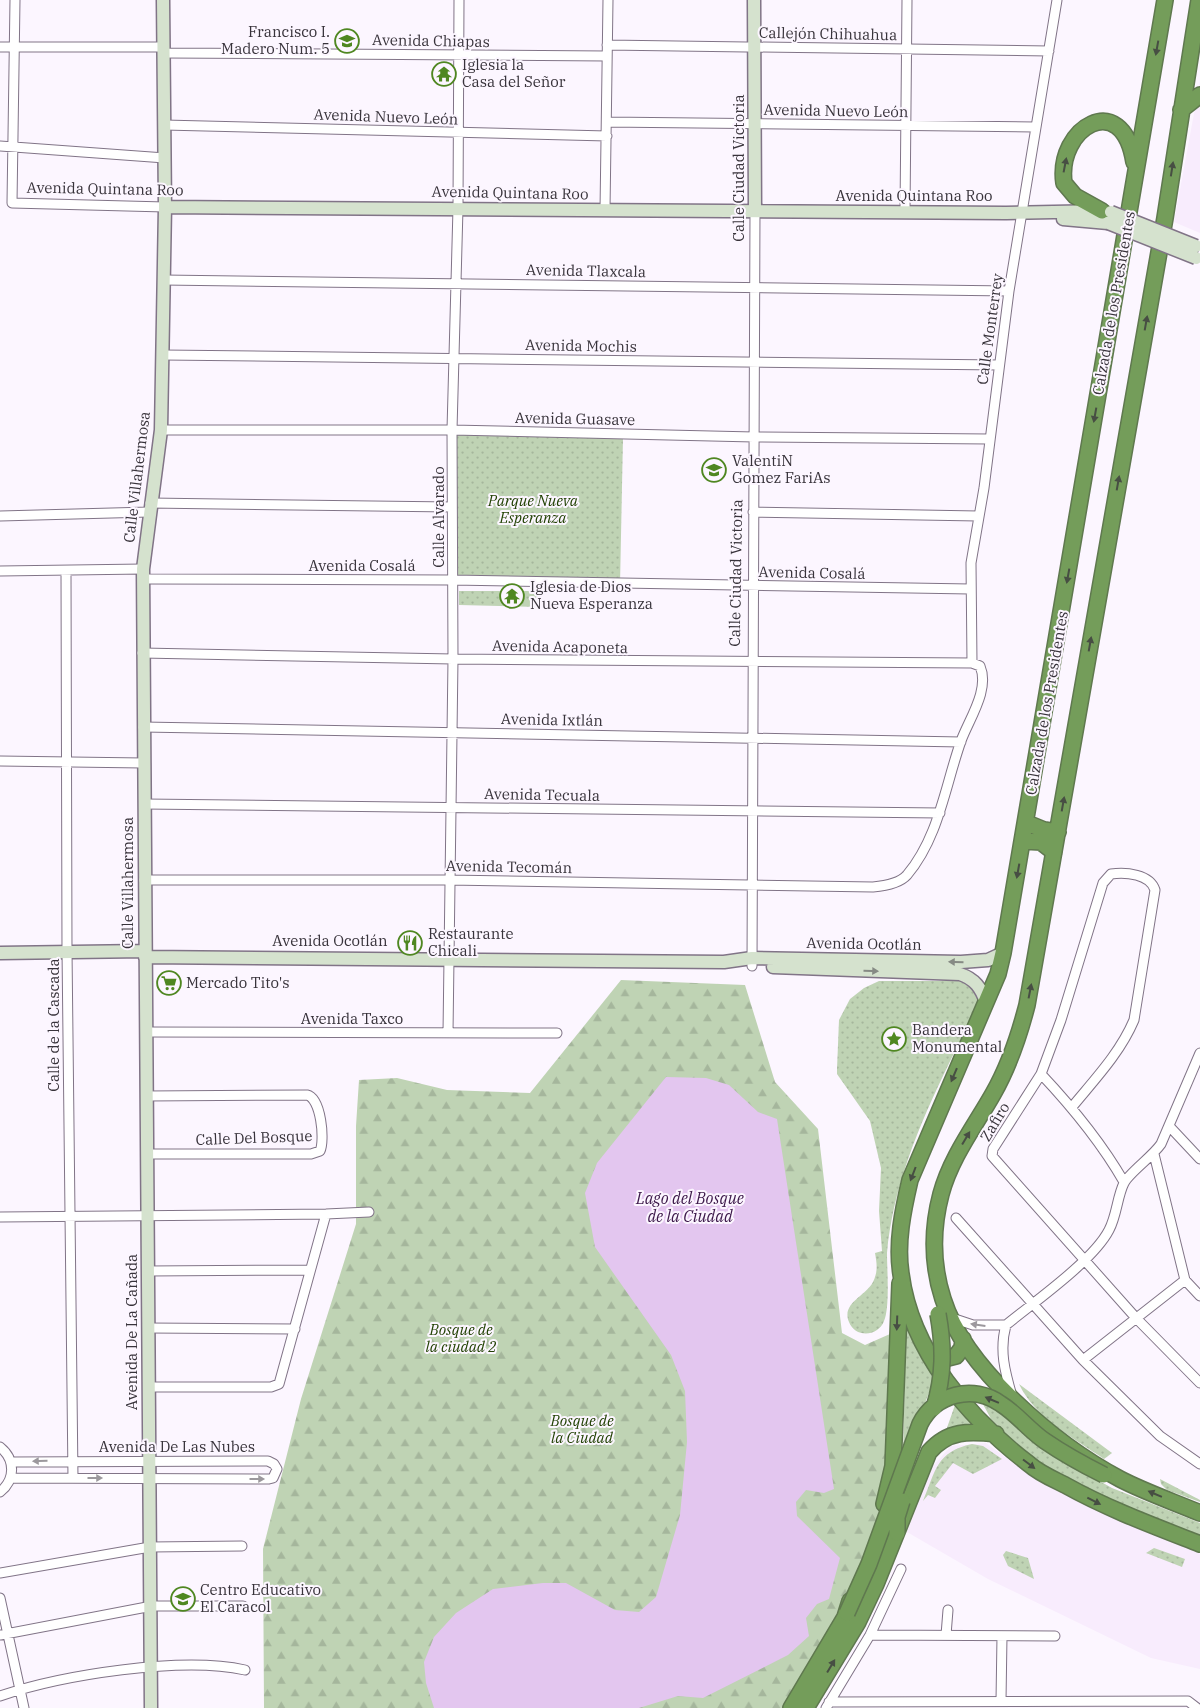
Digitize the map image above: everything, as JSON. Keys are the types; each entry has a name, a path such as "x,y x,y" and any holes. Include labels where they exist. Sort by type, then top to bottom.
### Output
{"highway":[{"name":"Calzada de los Presidentes","path":"1165,0 1027,823 1003,953 998,974 910,1180 902,1214 901,1274 911,1310 928,1355 946,1382 966,1405 1029,1465 1097,1503 1200,1544"},
{"path":"1199,6 1165,218 1058,832 1034,968 1020,1032 994,1093 955,1157 947,1163 938,1181 929,1214 926,1236 927,1265 945,1316 981,1363 1014,1400 1053,1437 1122,1480 1200,1513"},
{"path":"1181,110 1200,95"},
{"path":"1107,215 1075,196 1064,183 1065,160 1079,132 1084,126 1102,121 1121,128 1132,148 1136,173"},
{"path":"1027,823 1044,830 1058,832"},
{"path":"1023,841 1041,842 1054,852"},
{"path":"847,1614 891,1478 901,1274"},
{"path":"897,1533 899,1507 935,1405 942,1373 945,1316"},
{"path":"928,1355 940,1360 956,1356 962,1348 963,1339"},
{"path":"791,1708 847,1614 873,1555 920,1424 928,1411 939,1401 962,1394 989,1397 1001,1403 1059,1451 1104,1476 1122,1480"},
{"path":"806,1708 858,1622 897,1533 929,1452 938,1442 960,1432 996,1434"}],"main road":[{"name":"Calle Villahermosa","path":"145,954 142,574 161,430 165,207 163,0"},
{"name":"Calle Ciudad Victoria","path":"754,0 755,212"},
{"name":"Avenida Quintana Roo","path":"165,207 1107,215 1198,253"},
{"name":"Avenida Ocotlán","path":"0,953 67,950 145,954 724,962 961,962 988,960 1003,953"},
{"name":"Avenida De La Cañada","path":"145,954 148,1461 152,1606 151,1708"},
{"name":"Avenida Ocotlán","path":"752,962 960,974 974,981 982,990 986,1002"}],"street":[{"path":"13,147 15,0"},
{"name":"Calle Alvarado","path":"448,1033 448,880 453,660 452,430 458,208 459,0"},
{"path":"605,210 608,0"},
{"path":"905,212 906,0"},
{"name":"Calle Monterrey","path":"873,887 894,884 906,876 924,848 940,813 961,742 972,720 980,694 982,673 975,663 970,589 971,563 982,500 1009,291 1057,0"},
{"name":"Callejón Chihuahua","path":"607,46 1049,51"},
{"name":"Avenida Chiapas","path":"0,47 459,56 607,56"},
{"name":"Avenida Nuevo León","path":"607,122 1035,127"},
{"name":"Avenida Nuevo León","path":"164,125 607,136"},
{"path":"0,146 164,158"},
{"name":"Avenida Quintana Roo","path":"13,147 12,203 165,207"},
{"name":"Calle Ciudad Victoria","path":"752,962 755,212"},
{"name":"Avenida Tlaxcala","path":"163,280 754,286 1009,291"},
{"name":"Avenida Mochis","path":"163,355 999,364"},
{"name":"Avenida Guasave","path":"161,430 452,430 754,437 989,439"},
{"path":"0,516 150,508 452,507"},
{"path":"753,512 978,516"},
{"name":"Avenida Cosalá","path":"0,572 66,571 752,587 970,589"},
{"name":"Calle de la Cascada","path":"66,571 69,1215 73,1478"},
{"name":"Avenida Acaponeta","path":"142,653 453,660 975,663"},
{"name":"Avenida Ixtlán","path":"143,728 752,736 961,742"},
{"path":"0,762 143,763"},
{"name":"Avenida Tecuala","path":"144,804 940,813"},
{"name":"Zafiro","path":"1072,1107 1111,1061 1128,1036 1134,1020 1155,890 1150,880 1111,874 1100,889 1061,1020 1041,1074 993,1149 992,1156 1086,1259 1136,1318 1200,1383"},
{"name":"Avenida Tecomán","path":"144,880 448,880 873,887"},
{"name":"Avenida Taxco","path":"146,1032 557,1033"},
{"path":"945,1316 973,1325 1006,1325 1086,1259 1109,1230 1117,1214 1124,1182 1154,1154 1170,1126 1196,1074 1200,1053"},
{"path":"1041,1074 1072,1107 1105,1148 1124,1182"},
{"name":"Calle Del Bosque","path":"146,1096 307,1095 314,1098 318,1105 322,1140 320,1151 310,1154 147,1154"},
{"path":"1170,1126 1200,1159"},
{"path":"1154,1154 1185,1280 1200,1296"},
{"path":"0,1217 369,1212"},
{"path":"148,1387 275,1387 281,1381 326,1214"},
{"path":"956,1218 1083,1360 1160,1436 1200,1464"},
{"path":"148,1271 310,1270"},
{"path":"1083,1360 1185,1280"},
{"path":"1006,1325 1002,1347 1004,1368 1014,1400"},
{"path":"148,1328 294,1329"},
{"path":"0,1447 6,1452 11,1462 11,1478 0,1492"},
{"name":"Avenida De Las Nubes","path":"11,1462 268,1461 274,1464 277,1469 273,1478 269,1479 11,1478"},
{"path":"0,1573 150,1547 242,1546"},
{"path":"827,1705 870,1635 901,1569"},
{"path":"0,1598 3,1634 24,1708"},
{"path":"3,1634 152,1606 243,1606"},
{"path":"946,1635 948,1610"},
{"path":"870,1635 1055,1636"},
{"path":"1001,1701 1002,1636"},
{"path":"0,1696 19,1689 151,1667 200,1666 245,1670"},
{"path":"827,1705 936,1705 1001,1701 1096,1705 1188,1701 1197,1708"}],"shaded area":[{"path":"1200,81 1200,233 1174,222"},
{"path":"986,1443 1016,1465 1200,1542 1200,1669 1151,1658 988,1579 907,1532 931,1468 951,1446"}],"green space":[{"name":"Parque Nueva Esperanza","path":"454,433 623,437 620,585 452,584"},
{"path":"459,591 538,591 539,607 459,605"},
{"name":"Bosque de la Ciudad","path":"621,980 745,985 775,1082 818,1129 842,1333 865,1345 890,1334 887,1480 865,1566 783,1708 264,1708 263,1549 301,1399 356,1224 356,1126 359,1080 397,1078 447,1090 530,1093"},
{"path":"879,981 966,981 977,990 980,1001 931,1102 910,1154 894,1208 889,1236 886,1315 877,1330 866,1334 856,1331 852,1327 847,1315 851,1305 873,1282 877,1268 875,1253 882,1251 879,1211 881,1168 870,1121 837,1074 837,1069 839,1020 850,999 864,988"},
{"path":"906,1324 934,1380 903,1459"},
{"path":"1019,1384 1112,1453 1104,1459 1068,1435 1035,1407"},
{"path":"986,1388 1087,1474 1112,1488 1200,1523 1200,1536 1098,1496 1041,1463 991,1419 978,1395 980,1389"},
{"path":"955,1405 977,1430 943,1439"},
{"path":"972,1444 983,1446 1002,1459 973,1474 953,1463 935,1486 941,1490 935,1498 928,1495 923,1501 935,1471 944,1457 960,1447"},
{"path":"1160,1479 1200,1500 1200,1502 1167,1490 1161,1484"},
{"path":"1154,1548 1185,1559 1182,1567 1146,1553"},
{"path":"1006,1551 1028,1558 1034,1579 1008,1566 1003,1555"}],"water":[{"name":"Lago del Bosque de la Ciudad","path":"666,1077 706,1078 729,1085 758,1112 777,1119 834,1489 824,1493 806,1490 796,1502 797,1516 840,1558 829,1599 817,1604 806,1618 809,1636 788,1655 703,1698 678,1696 639,1708 434,1708 426,1683 424,1662 434,1637 456,1613 493,1589 543,1583 566,1583 615,1610 639,1612 656,1597 680,1515 687,1442 685,1391 671,1355 595,1247 585,1193 597,1163"}],"place":[{"name":"Francisco I. Madero Num. 5","path":"347,41"},
{"name":"Iglesia la Casa del Señor","path":"444,74"},
{"name":"ValentiN Gomez FariAs","path":"714,470"},
{"name":"Iglesia de Dios Nueva Esperanza","path":"512,596"},
{"name":"Restaurante Chicali","path":"410,943"},
{"name":"Mercado Tito's","path":"169,983"},
{"name":"Bandera Monumental","path":"894,1039"},
{"name":"Centro Educativo El Caracol","path":"183,1599"}],"park label":[{"name":"Bosque de la ciudad 2","path":"461,1338"}]}
